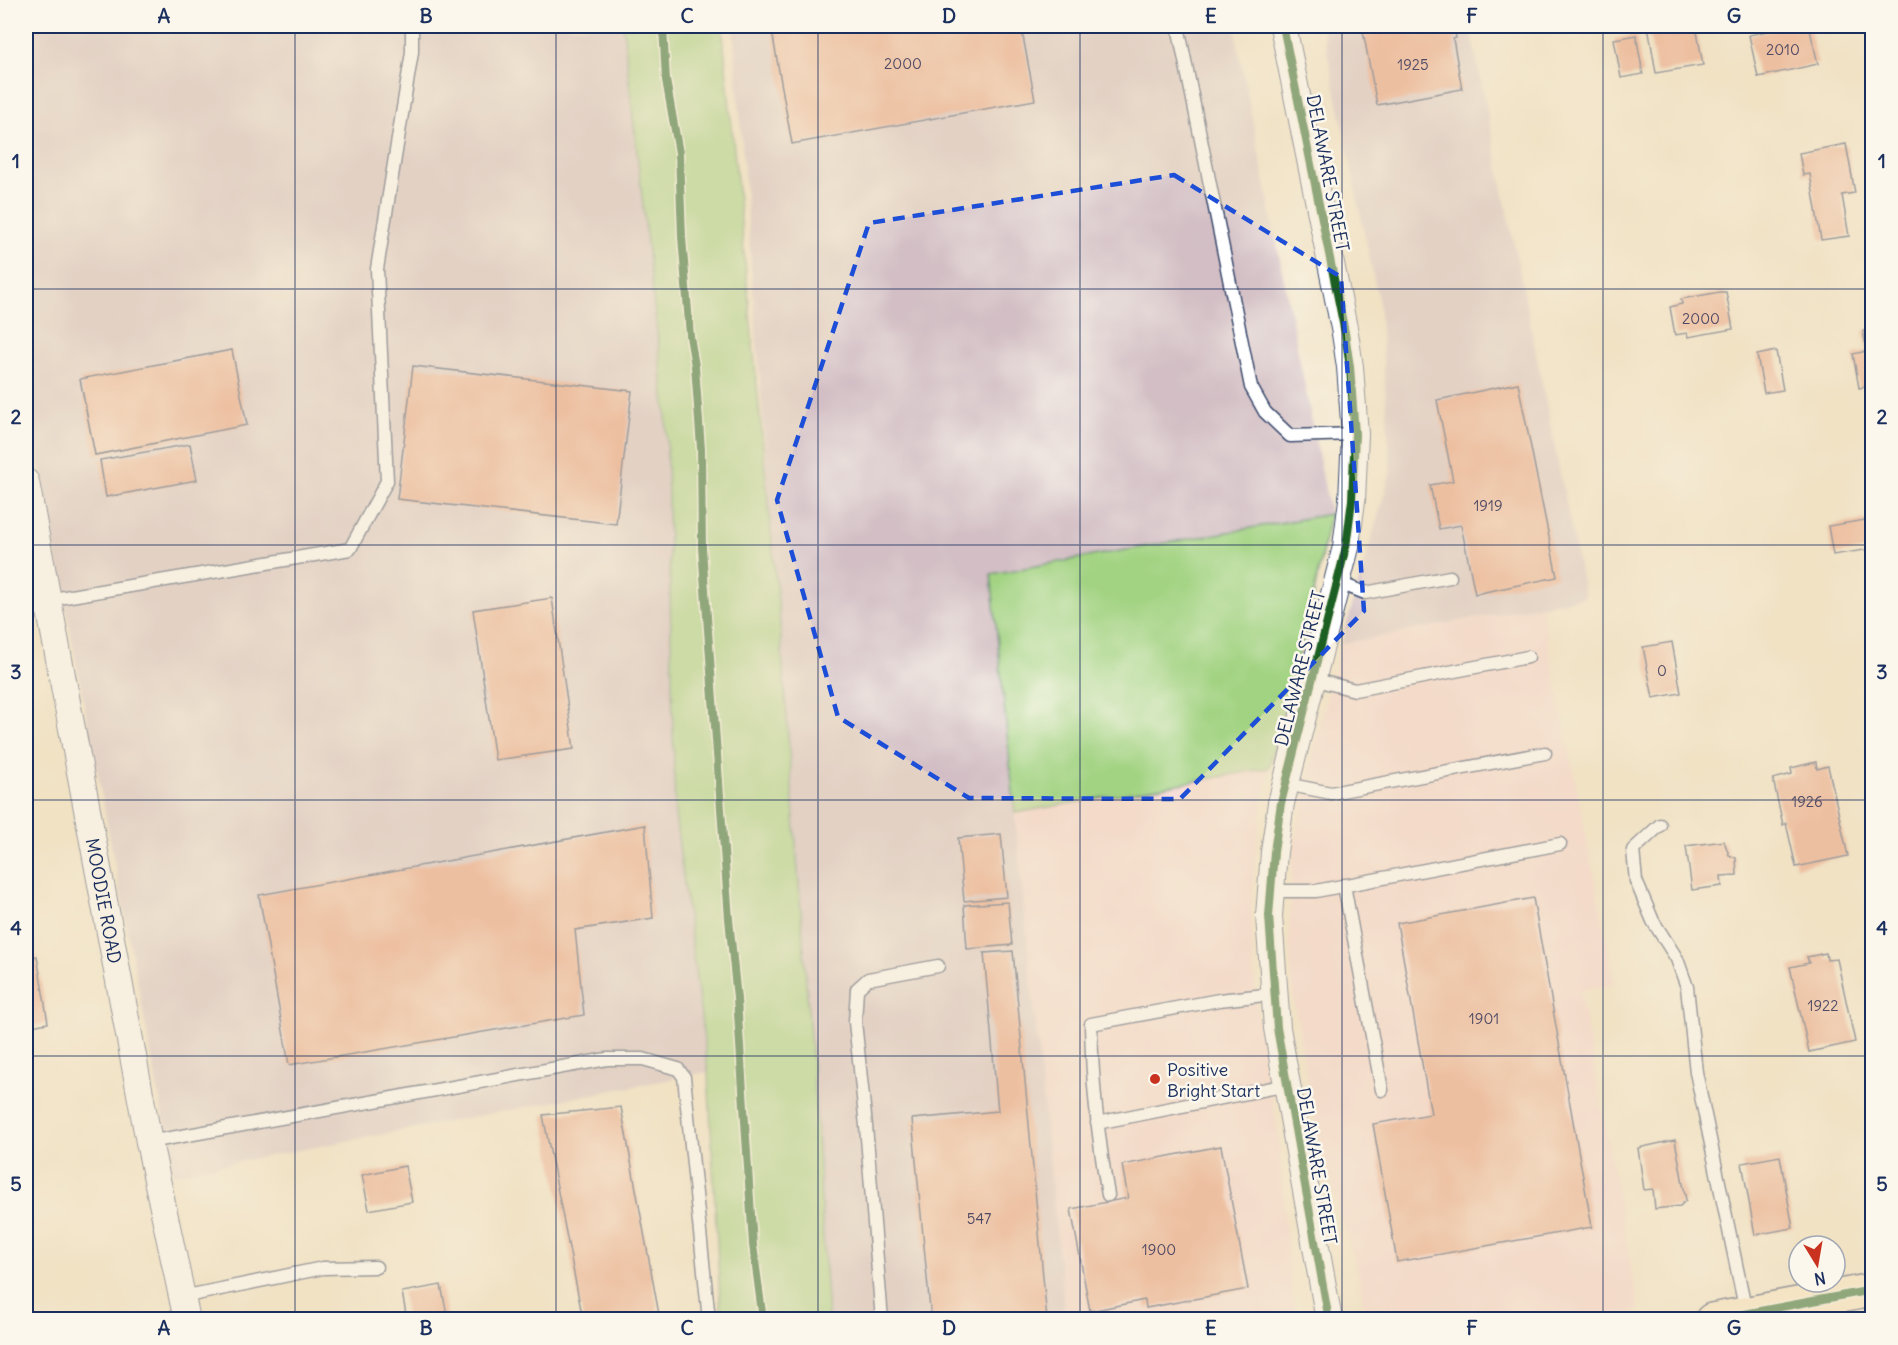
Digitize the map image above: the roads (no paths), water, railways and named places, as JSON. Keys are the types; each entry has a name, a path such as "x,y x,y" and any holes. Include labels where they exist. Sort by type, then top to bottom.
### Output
{"main road":[{"path":"1712,1320 1872,1290"}],"street":[{"name":"DELAWARE STREET","path":"1283,26 1345,333 1355,434 1352,500 1346,547 1281,803 1269,916 1276,1028 1329,1320"},
{"name":"MOODIE ROAD","path":"26,482 36,602 184,1308"}],"lane":[{"path":"36,602 350,549 387,481 377,270 412,52 412,26"},
{"path":"1178,26 1251,387 1264,412 1290,436 1355,434"},
{"path":"1337,582 1365,593 1450,577"},
{"path":"1312,679 1355,690 1528,657"},
{"path":"1286,784 1330,793 1545,753"},
{"path":"1660,825 1634,850 1636,881 1653,921 1677,960 1687,987 1696,1072 1746,1313"},
{"path":"1271,891 1316,891 1560,844"},
{"path":"1344,885 1382,1090"},
{"path":"882,1320 855,1022 857,988 868,979 938,966"},
{"path":"1108,1195 1097,1123 1091,1024 1219,1000 1274,994"},
{"path":"149,1142 607,1059 643,1059 678,1069 684,1077 709,1320"},
{"path":"1097,1123 1287,1085"},
{"path":"184,1308 323,1268 376,1267"}],"place":[{"name":"Positive Bright Start","path":"1155,1079"}]}
